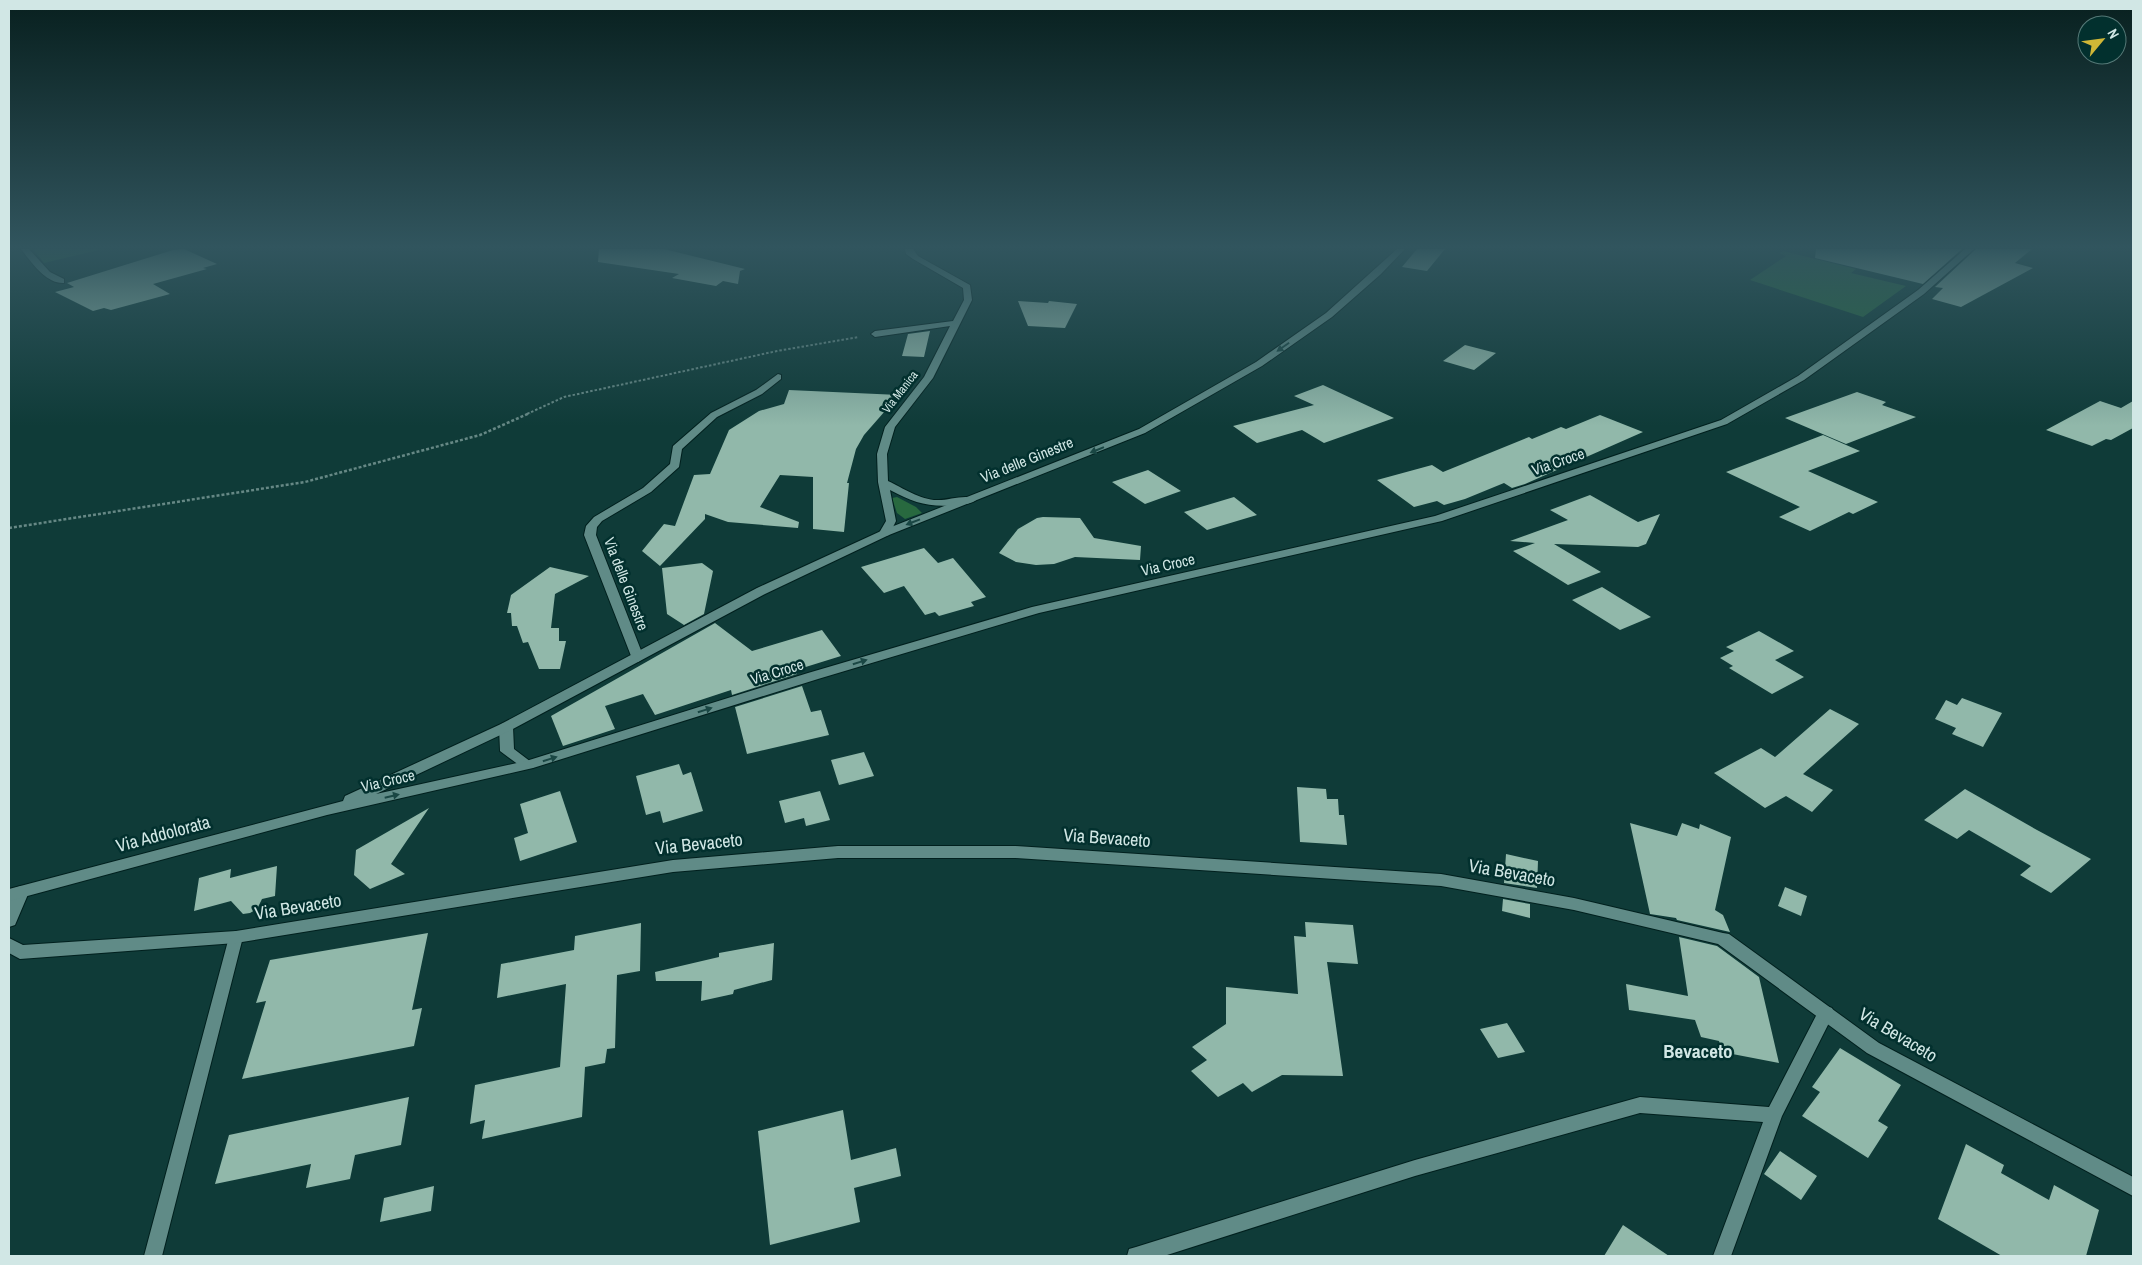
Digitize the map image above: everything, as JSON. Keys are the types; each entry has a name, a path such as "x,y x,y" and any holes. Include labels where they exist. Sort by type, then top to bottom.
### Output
{"street":[{"name":"Via Manica","path":"885,533 891,521 883,482 882,454 890,427 928,378 964,308"},
{"name":"Via delle Ginestre","path":"327,810 506,727 761,591 885,533 1142,431 1259,364 1337,308"},
{"name":"Via Croce","path":"327,810 528,765 813,676 1036,610 1438,519 1724,422 1801,378 1899,308"},
{"path":"875,334 956,323"},
{"name":"Via delle Ginestre","path":"638,658 590,535 592,526 598,518 647,490 675,464 677,448 714,415 759,392 778,377"},
{"path":"883,482 912,497 936,504 971,500"},
{"path":"506,727 507,751 528,765"},
{"name":"Via Addolorata","path":"15,893 327,810"},
{"name":"Via Bevaceto","path":"12,950 236,937 673,866 838,852 1016,852 1441,880 1574,904 1723,939 1873,1048 2133,1187"},
{"path":"9,921 15,893"}],"lane":[{"path":"154,1256 236,937"},
{"path":"1722,1256 1774,1115 1826,1014"},
{"path":"1136,1256 1415,1168 1640,1105 1774,1115"}],"path":[{"path":"9,528 305,482 480,435 564,397 777,351 875,334"}],"green space":[{"path":"1836,308 1875,308 1863,317"},
{"path":"897,497 916,507 922,513 905,519 897,513 892,498"}],"building":[{"path":"87,308 104,308 93,311"},
{"path":"1021,308 1075,308 1065,328 1028,326"},
{"path":"930,331 924,357 902,356 908,334"},
{"path":"1465,345 1496,353 1474,370 1443,361"},
{"path":"1323,385 1394,418 1324,443 1302,430 1257,443 1233,426 1314,405 1294,396"},
{"path":"789,390 899,395 864,435 856,449 847,483 849,483 844,532 813,529 813,477 780,475 760,507 799,522 798,528 728,522 705,514 705,519 660,566 642,551 664,524 675,526 694,475 710,474 729,430 759,411 784,404"},
{"path":"1857,392 1886,402 1882,405 1916,417 1846,444 1785,418"},
{"path":"2100,401 2121,408 2133,401 2133,428 2111,440 2106,439 2092,446 2046,430"},
{"path":"1600,415 1643,432 1525,484 1512,488 1504,483 1465,499 1444,505 1437,501 1414,507 1377,480 1432,465 1443,472 1529,437 1532,439 1561,427 1566,429"},
{"path":"1823,435 1860,451 1808,471 1878,502 1853,514 1849,512 1810,531 1779,517 1800,507 1726,472"},
{"path":"1148,470 1181,491 1145,504 1112,482"},
{"path":"1590,495 1638,522 1660,514 1646,544 1638,547 1554,544 1601,572 1568,585 1513,551 1535,543 1510,541 1568,520 1550,510"},
{"path":"1234,497 1257,515 1207,530 1184,512"},
{"path":"1037,518 1080,518 1094,538 1141,546 1140,560 1075,557 1054,564 1036,565 1016,562 999,553 1018,529"},
{"path":"924,548 938,563 953,558 986,597 971,602 974,606 939,616 935,612 925,615 904,586 884,593 861,567"},
{"path":"702,563 713,571 704,614 684,625 667,614 662,568"},
{"path":"550,567 589,576 555,594 551,628 559,628 559,641 566,641 560,669 539,669 528,642 523,643 517,626 512,626 511,613 507,613 511,595"},
{"path":"1602,587 1651,617 1620,630 1572,600"},
{"path":"715,623 752,651 822,630 841,656 796,670 797,674 732,695 731,690 655,715 643,694 605,706 615,729 563,746 551,716"},
{"path":"1759,631 1794,651 1775,660 1804,677 1772,694 1729,668 1733,666 1720,658 1734,651 1726,647"},
{"path":"802,686 811,712 821,710 829,735 747,754 735,707"},
{"path":"1962,698 2002,713 1983,747 1952,734 1956,728 1935,719 1946,700 1957,705"},
{"path":"1830,709 1859,724 1803,774 1833,790 1812,812 1786,796 1765,808 1714,773 1761,748 1775,757"},
{"path":"864,752 874,776 839,785 831,760"},
{"path":"679,764 683,775 691,772 703,811 663,823 660,811 646,815 636,776"},
{"path":"1297,787 1326,789 1327,799 1338,799 1339,815 1344,815 1347,845 1300,842"},
{"path":"1965,789 2091,859 2051,893 2020,875 2031,866 1969,830 1957,839 1924,820"},
{"path":"560,791 577,842 520,861 514,838 528,833 520,804"},
{"path":"820,791 830,820 806,826 804,818 785,823 779,801"},
{"path":"429,808 391,864 405,874 370,889 354,875 356,850"},
{"path":"1630,823 1677,836 1682,823 1699,829 1700,824 1731,837 1715,910 1723,915 1730,932 1677,920 1676,918 1650,914"},
{"path":"1506,854 1538,861 1537,888 1504,883"},
{"path":"277,866 275,896 262,899 257,909 250,913 243,914 231,901 194,911 199,878 231,869 230,878"},
{"path":"1785,887 1807,896 1801,916 1778,906"},
{"path":"1503,899 1530,904 1530,918 1502,911"},
{"path":"1305,922 1353,925 1358,964 1327,962 1343,1076 1282,1075 1252,1092 1243,1083 1218,1097 1191,1071 1207,1060 1192,1047 1226,1024 1226,987 1298,994 1294,936 1306,937"},
{"path":"641,923 640,971 617,975 615,1048 607,1049 605,1063 585,1067 582,1117 482,1139 485,1120 470,1124 475,1085 560,1067 566,984 497,998 501,964 574,950 575,936"},
{"path":"428,933 412,1010 422,1008 414,1046 242,1079 266,1001 256,1003 270,960"},
{"path":"1679,937 1717,946 1759,977 1779,1063 1722,1052 1719,1041 1701,1037 1695,1020 1629,1010 1626,984 1688,996"},
{"path":"774,943 772,980 734,990 733,994 701,1001 702,981 656,981 655,972 719,957 719,953"},
{"path":"1507,1023 1525,1052 1498,1058 1480,1029"},
{"path":"1840,1048 1901,1085 1878,1121 1888,1127 1868,1158 1802,1116 1820,1092 1812,1087"},
{"path":"409,1097 401,1145 355,1155 350,1179 306,1188 311,1164 215,1184 229,1135"},
{"path":"843,1110 851,1160 896,1148 901,1176 854,1188 860,1222 770,1245 758,1131"},
{"path":"1966,1144 2004,1165 2001,1173 2049,1200 2054,1185 2099,1210 2086,1256 2002,1256 1938,1219"},
{"path":"1780,1151 1817,1176 1801,1200 1764,1174"},
{"path":"434,1186 431,1211 380,1222 384,1198"},
{"path":"1623,1225 1669,1256 1604,1256"}],"district":[{"name":"Bevaceto","path":"1698,1051"}]}
